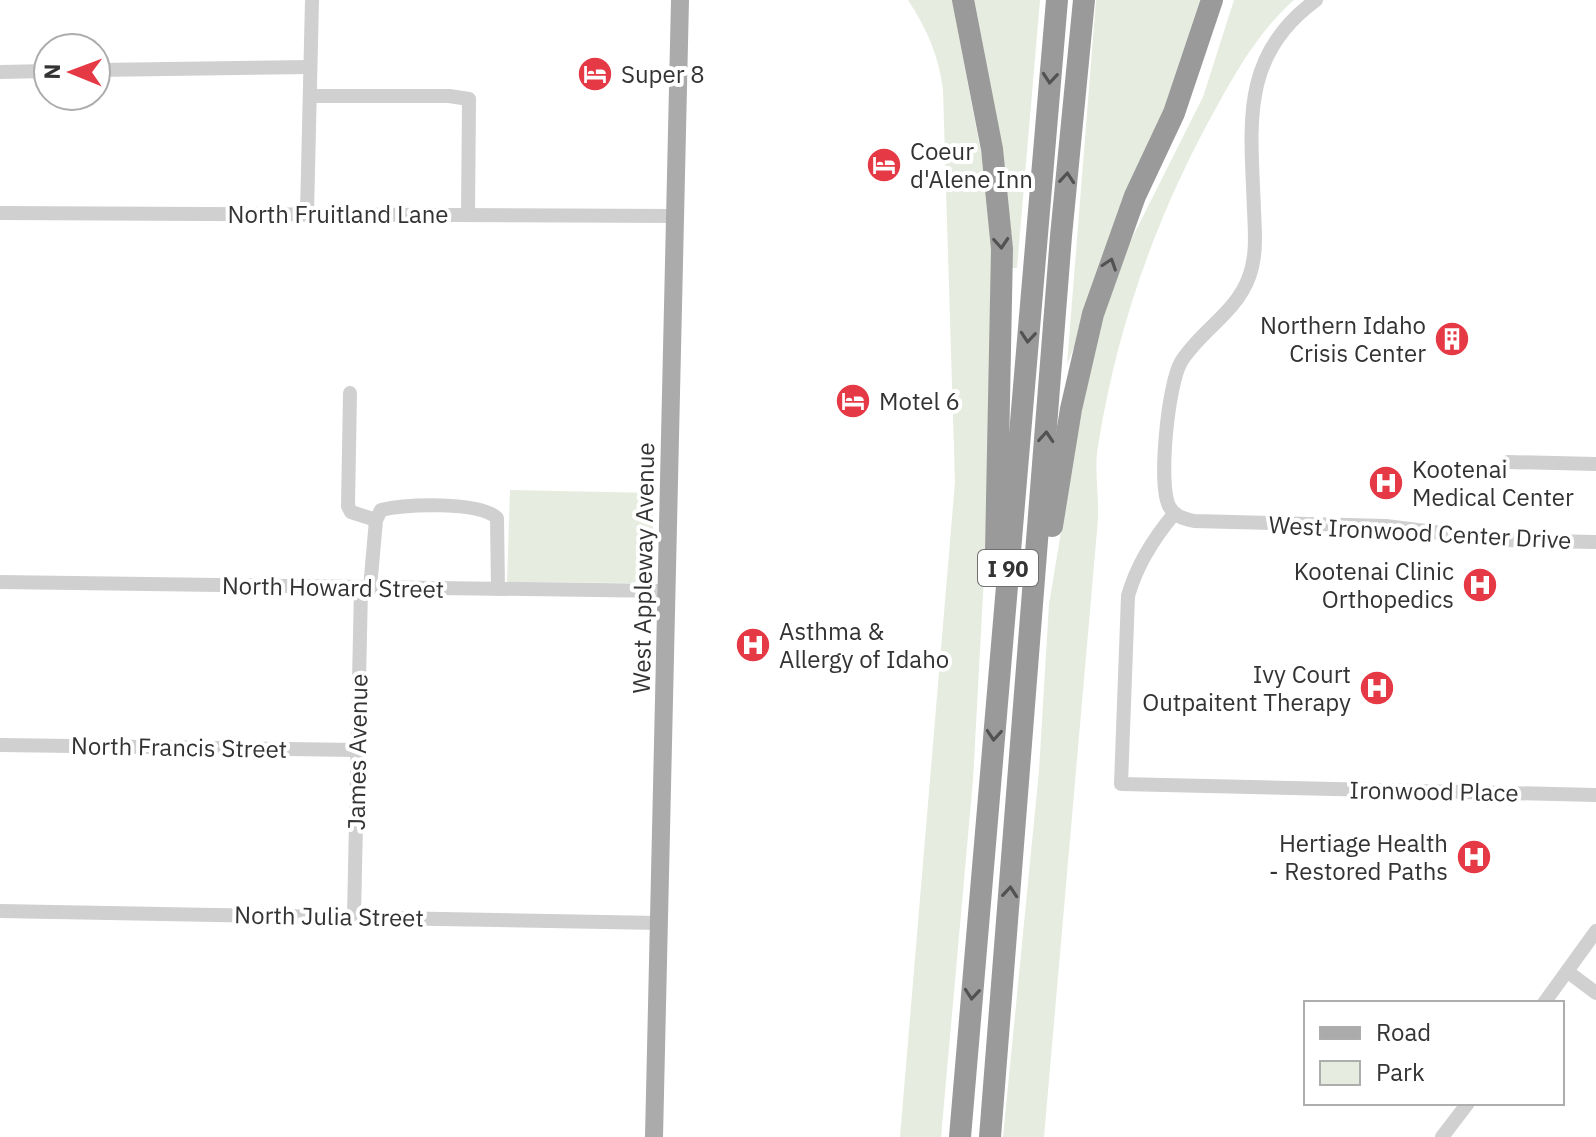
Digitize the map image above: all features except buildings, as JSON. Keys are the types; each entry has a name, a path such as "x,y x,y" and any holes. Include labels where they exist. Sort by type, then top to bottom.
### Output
{"highway":[{"name":"I 90","path":"963,0 992,149 1002,249 996,540 999,679"},
{"name":"I 90","path":"960,1137 1057,0"},
{"name":"I 90","path":"990,1137 1061,236 1084,0"},
{"path":"1024,725 1049,543 1080,366 1112,257 1135,196 1174,113 1214,0"}],"main road":[{"name":"West Appleway Avenue","path":"654,1137 680,0"}],"street":[{"path":"307,213 312,0"},
{"path":"1174,514 1166,496 1170,393 1181,361 1238,298 1251,269 1255,242 1251,108 1258,76 1270,49 1293,17 1316,0"},
{"path":"112,70 310,67"},
{"path":"0,72 32,71"},
{"path":"310,96 449,96 469,99 468,215"},
{"name":"North Fruitland Lane","path":"0,213 675,216"},
{"path":"350,393 348,506 351,512 376,520 381,510 388,508 472,506 489,511 497,518 500,533 498,589"},
{"path":"1508,462 1596,464"},
{"name":"West Ironwood Center Drive","path":"1174,514 1194,521 1386,526 1497,540 1596,542"},
{"name":"Ironwood Place","path":"1174,514 1135,572 1128,596 1121,784 1596,795"},
{"name":"James Avenue","path":"354,916 357,750 365,588 376,520"},
{"name":"North Howard Street","path":"0,582 666,591"},
{"name":"North Francis Street","path":"0,745 357,750"},
{"name":"North Julia Street","path":"0,911 659,923"},
{"path":"1546,1001 1596,931"},
{"path":"1568,972 1596,993"},
{"path":"1442,1137 1466,1105"}],"green space":[{"path":"908,0 952,0 989,195 997,336 973,780 941,1137 900,1137 955,482 943,90 931,43"},
{"path":"967,0 1040,0 1017,268 1009,268"},
{"path":"1096,0 1202,0 1186,62 1067,365"},
{"path":"1234,0 1294,0 1250,50 1195,148 1142,272 1116,357 1097,454 1098,519 1044,1137 1003,1137 1039,771 1049,604 1092,346 1118,266 1203,97"},
{"path":"510,490 654,493 652,563 648,576 633,583 507,582"}],"place":[{"name":"Super 8","path":"595,74"},
{"name":"Coeur d'Alene Inn","path":"884,165"},
{"name":"Northern Idaho Crisis Center","path":"1452,339"},
{"name":"Motel 6","path":"853,401"},
{"name":"Kootenai Medical Center","path":"1386,483"},
{"name":"Kootenai Clinic Orthopedics","path":"1480,585"},
{"name":"Asthma & Allergy of Idaho","path":"753,645"},
{"name":"Ivy Court Outpaitent Therapy","path":"1377,688"},
{"name":"Hertiage Health - Restored Paths","path":"1474,857"}]}
